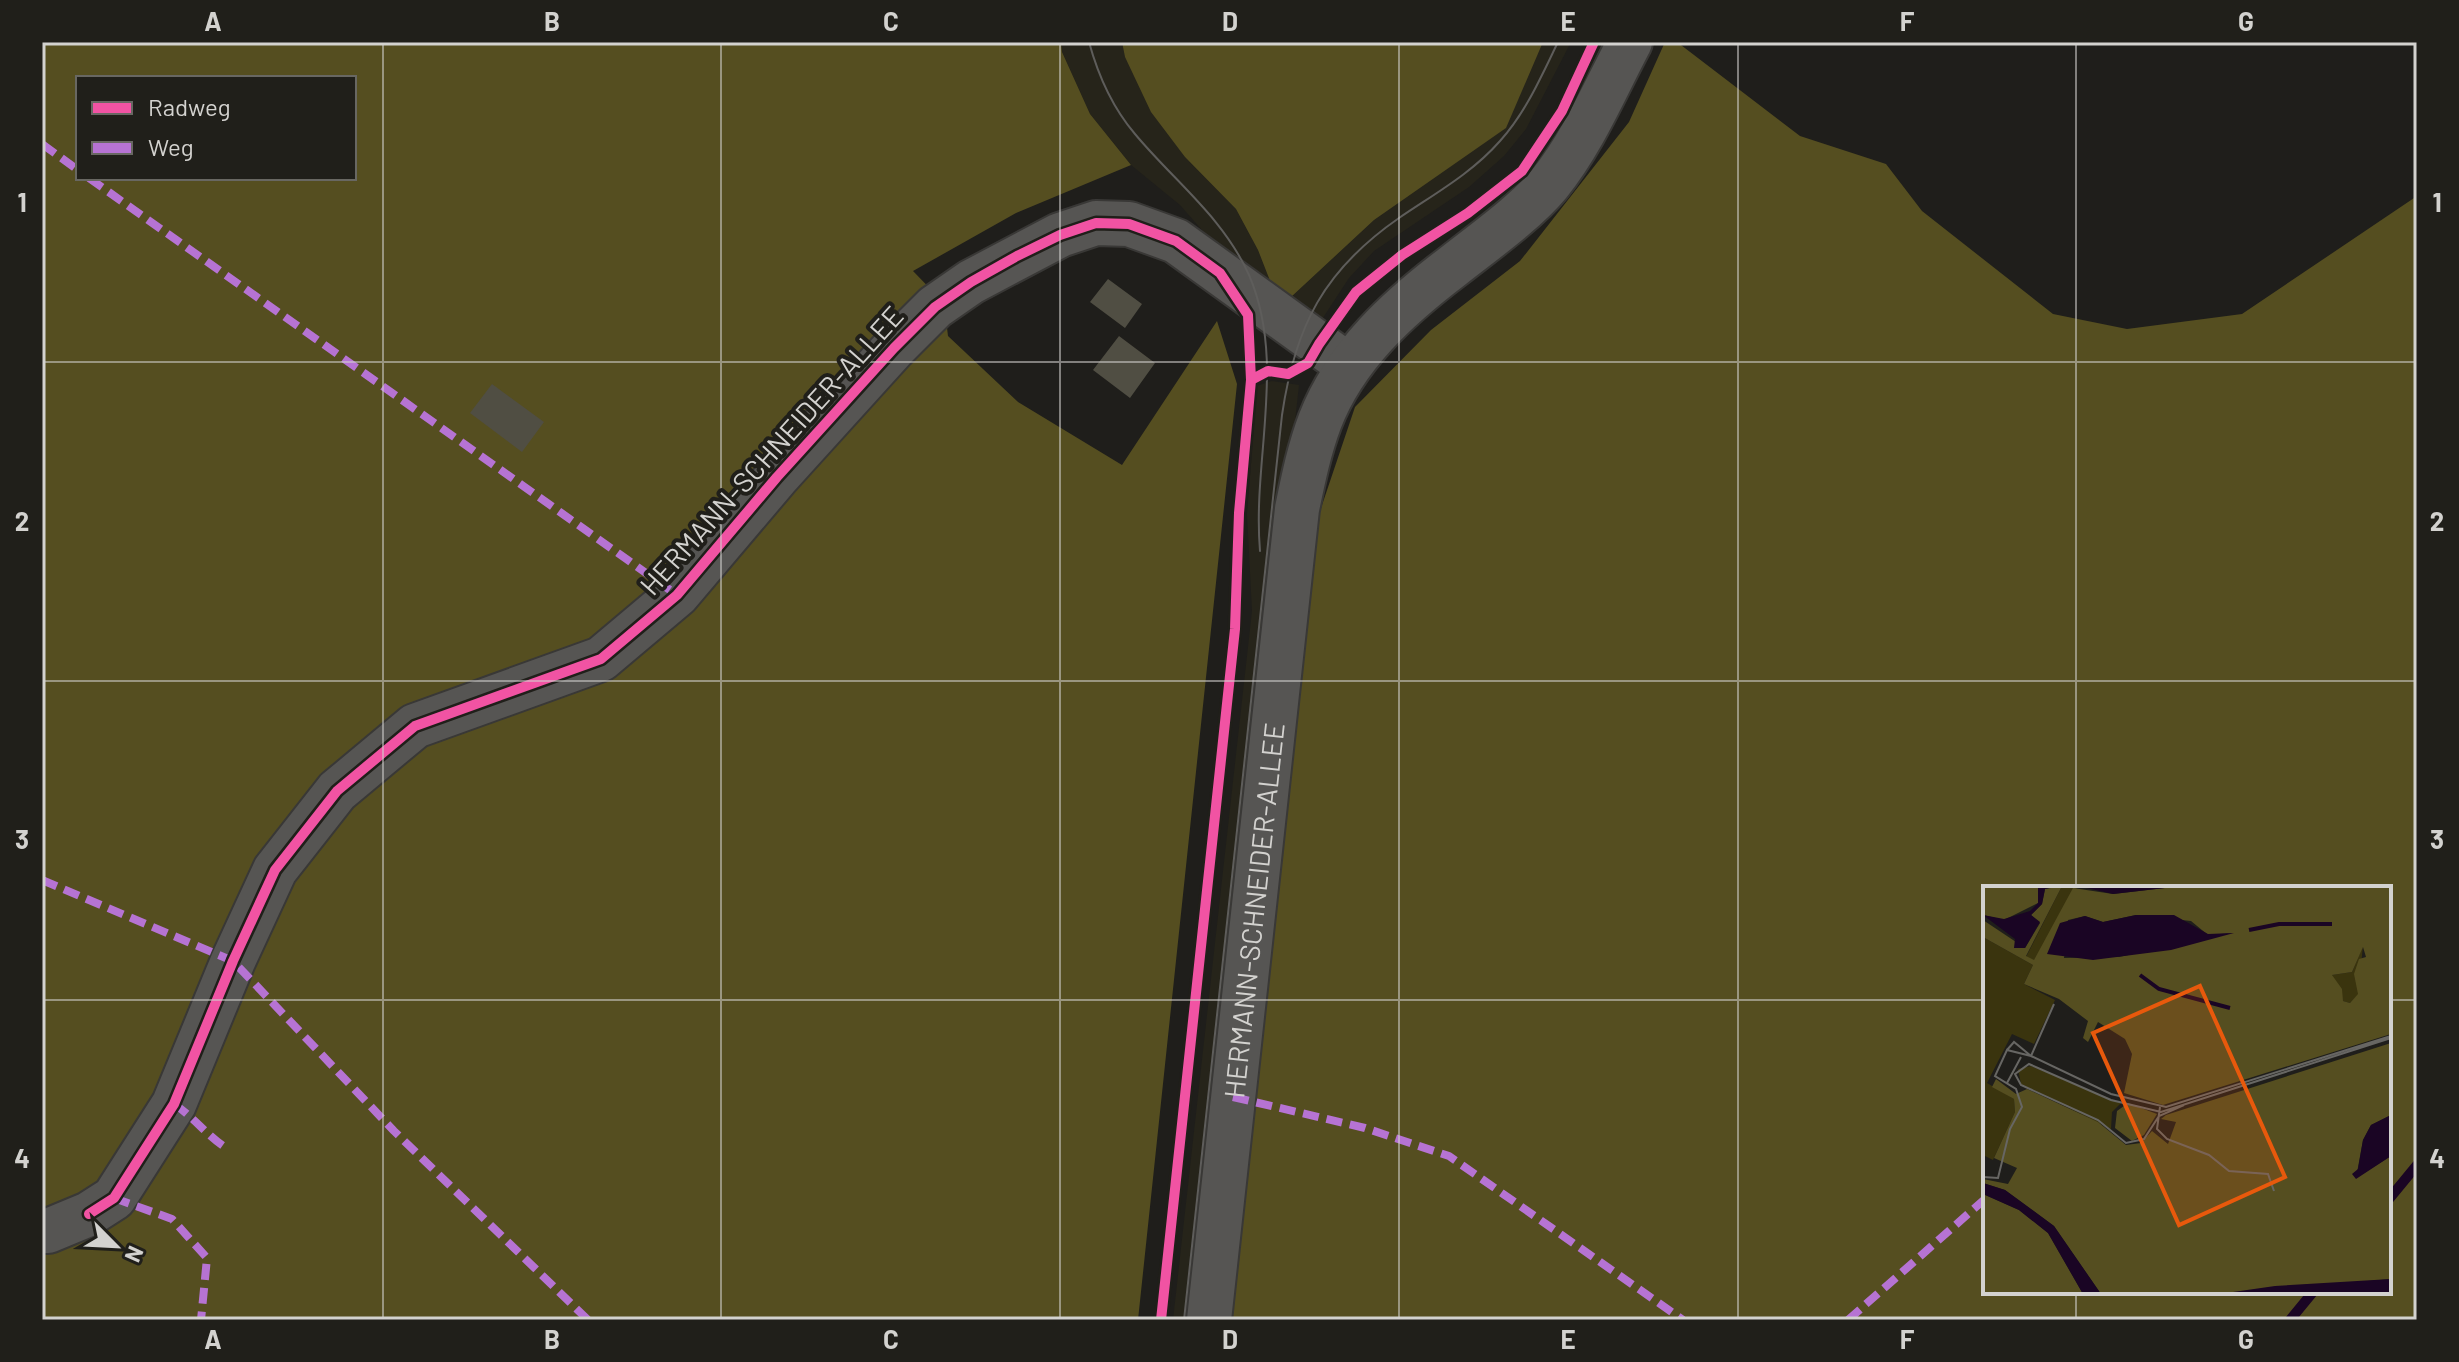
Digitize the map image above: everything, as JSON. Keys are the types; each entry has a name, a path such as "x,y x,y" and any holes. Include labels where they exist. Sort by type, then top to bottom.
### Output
{"street":[{"name":"HERMANN-SCHNEIDER-ALLEE","path":"1209,1320 1297,509 1306,465 1320,421 1349,366 1378,331 1422,290 1492,236 1548,185 1588,122 1630,42"},
{"name":"HERMANN-SCHNEIDER-ALLEE","path":"42,1231 89,1214 114,1198 174,1104 233,961 275,870 337,791 415,726 601,659 677,595 777,477 894,348 935,307 971,282 1060,235 1096,223 1129,224 1176,241 1349,366"}],"path":[{"path":"1161,1320 1235,629 1239,513 1251,380"}],"shaded area":[{"path":"42,42 1061,42 1062,52 1090,114 1131,165 1016,213 913,271 944,303 948,336 1018,402 1122,465 1217,321 1237,384 1138,1320 42,1320"},
{"path":"1061,42 1122,42 1125,57 1185,157 1236,209 1258,250 1272,286 1290,298 1374,220 1505,128 1543,42 1571,42 1526,129 1504,156 1469,187 1374,251 1349,278 1315,330 1209,238 1180,205 1131,165 1090,114 1062,52"},
{"path":"1122,42 1543,42 1506,128 1374,220 1290,298 1272,286 1258,250 1236,209 1185,157 1151,112 1125,57"},
{"path":"1665,42 1677,42 1800,136 1886,164 1922,211 2053,314 2127,329 2242,314 2417,196 2417,1320 1231,1320 1319,514 1355,407 1431,330 1520,261 1629,122"},
{"path":"1272,381 1299,385 1197,1320 1173,1320 1252,611 1247,514 1257,386"}],"building":[{"path":"1108,279 1142,304 1125,328 1090,302"},
{"path":"1119,336 1155,363 1130,398 1093,370"},
{"path":"492,384 544,422 522,452 470,413"}],"waterway":[{"path":"2391,1197 2417,1165"},
{"path":"2290,1320 2311,1294"}],"tram line":[{"path":"1089,42 1101,78 1119,113 1212,217 1249,275 1260,308 1266,342 1260,551"},
{"path":"1184,1320 1282,415 1295,354 1317,303 1351,258 1399,218 1465,174 1500,141 1525,106 1558,42"}],"marked path":[{"path":"42,144 76,169"},
{"path":"92,180 677,595"},
{"path":"42,880 233,961 394,1131 588,1320"},
{"path":"1233,1097 1365,1128 1449,1156 1683,1320"},
{"path":"174,1104 228,1149"},
{"path":"114,1198 172,1219 207,1258 201,1320"},
{"path":"1848,1320 1983,1201"}],"cycle path":[{"path":"1251,380 1268,371 1288,374 1308,363 1356,292 1402,255 1468,213 1522,171 1562,111 1594,42"},
{"path":"89,1214 114,1198 174,1104 233,961 275,870 337,791 415,726 601,659 677,595 777,477 935,307 971,282 1060,235 1096,223 1129,224 1176,241 1220,273 1248,315 1251,380 1239,513 1235,629 1161,1320"}]}
